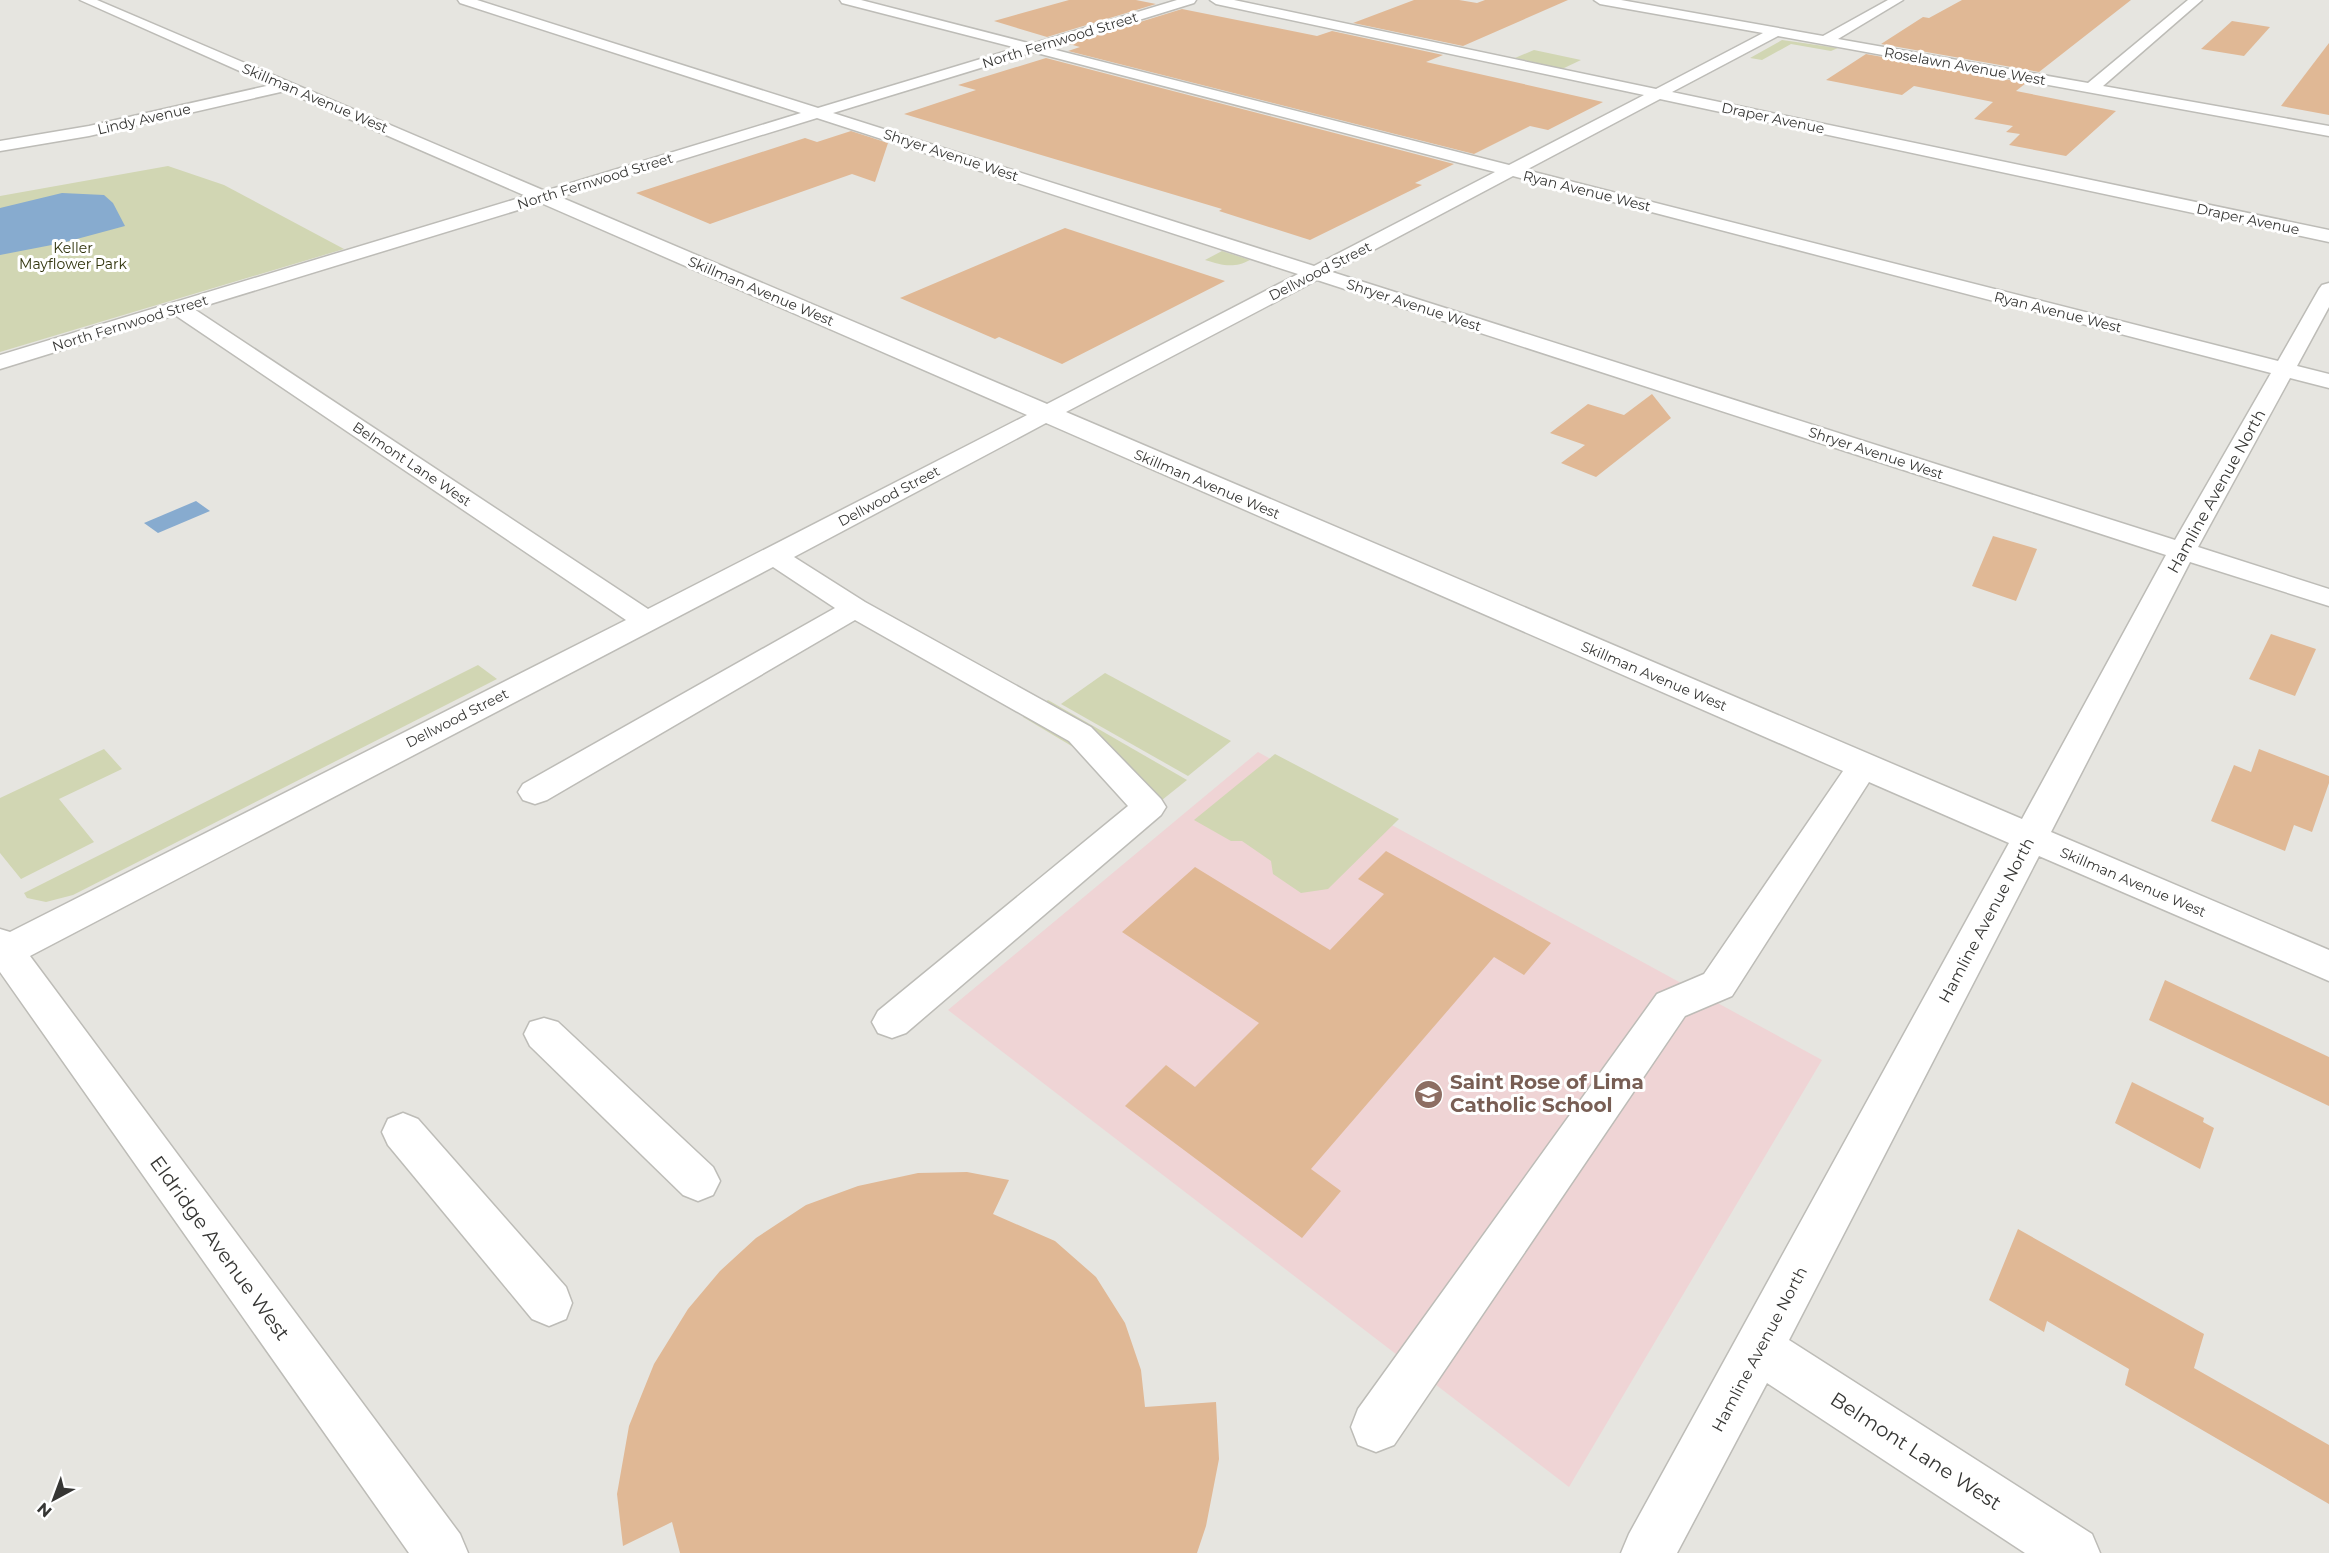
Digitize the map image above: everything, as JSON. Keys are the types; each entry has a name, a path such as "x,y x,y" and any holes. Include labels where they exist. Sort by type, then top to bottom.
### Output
{"street":[{"name":"Skillman Avenue West","path":"86,0 2329,966"},
{"name":"Shryer Avenue West","path":"464,0 820,112 1314,273 2329,598"},
{"name":"Ryan Avenue West","path":"846,0 2329,381"},
{"name":"North Fernwood Street","path":"0,362 1190,0"},
{"name":"Draper Avenue","path":"1216,0 2329,236"},
{"name":"Roselawn Avenue West","path":"1600,0 2329,131"},
{"path":"1824,41 1897,0"},
{"path":"2090,89 2196,0"},
{"name":"Dellwood Street","path":"2,950 774,556 1776,32"},
{"name":"Lindy Avenue","path":"0,146 89,131 288,86"},
{"name":"Hamline Avenue North","path":"1648,1553 1759,1349 2182,551 2329,289"},
{"name":"Belmont Lane West","path":"178,308 645,620"},
{"path":"774,556 855,608 1080,734 1149,807 892,1022"},
{"path":"535,792 855,608"},
{"path":"1376,1427 1671,1005 1718,985 1863,766"},
{"name":"Eldridge Avenue West","path":"2,950 441,1553"},
{"path":"544,1034 698,1181"},
{"path":"403,1132 549,1303"},
{"name":"Belmont Lane West","path":"1759,1349 2073,1553"}],"shaded area":[{"name":"Saint Rose of Lima Catholic School","path":"1258,752 1822,1060 1569,1487 948,1010"}],"green space":[{"path":"1782,40 1838,48 1831,51 1791,44 1762,60 1750,58"},
{"path":"1534,50 1581,60 1562,69 1515,58"},
{"name":"Keller Mayflower Park","path":"168,166 224,185 344,249 0,352 0,196"},
{"path":"1222,251 1250,260 1233,265 1222,265 1205,260"},
{"path":"478,665 497,679 73,895 46,902 27,898 24,893"},
{"path":"1105,673 1231,741 1188,776 1061,704"},
{"path":"1048,700 1187,780 1162,800 1023,717"},
{"path":"104,749 122,769 59,799 94,842 21,879 0,853 0,798"},
{"path":"1275,754 1399,819 1328,889 1301,893 1273,874 1271,861 1242,841 1231,841 1194,820"}],"water":[{"path":"62,193 104,195 113,203 125,226 62,243 0,255 0,208"},
{"path":"196,501 210,511 158,533 144,523"}],"building":[{"path":"1069,0 1136,0 1156,4 1047,37 994,21"},
{"path":"1414,0 1459,0 1477,3 1485,0 1568,0 1463,46 1353,23"},
{"path":"1962,0 2131,0 2039,72 1881,44 1923,17 1929,18"},
{"path":"1182,9 1317,36 1332,31 1443,55 1426,62 1603,102 1548,130 1530,126 1474,154 1068,51 1080,47 1069,44"},
{"path":"2232,21 2270,27 2244,56 2201,49"},
{"path":"2329,43 2329,115 2281,106"},
{"path":"1866,54 2026,83 2016,91 2116,111 2066,156 2009,145 2020,134 2006,132 2013,126 1974,119 1993,102 1914,86 1902,95 1826,80"},
{"path":"1046,58 1454,164 1415,183 1422,185 1310,240 1219,211 1222,209 904,114 976,90 958,85"},
{"path":"851,131 888,143 875,182 852,174 710,224 636,193 805,138 817,142"},
{"path":"1065,228 1225,281 1062,364 999,337 995,339 900,298"},
{"path":"1652,394 1671,418 1596,477 1561,463 1585,445 1550,433 1588,404 1624,415"},
{"path":"1993,536 2037,549 2016,601 1972,586"},
{"path":"2271,634 2316,649 2295,696 2249,679"},
{"path":"2259,749 2329,776 2329,783 2312,832 2294,825 2285,851 2211,821 2234,765 2251,772"},
{"path":"1386,851 1551,943 1524,975 1494,957 1311,1169 1341,1191 1302,1238 1125,1106 1166,1065 1195,1087 1259,1023 1122,932 1195,867 1330,950 1384,894 1358,879"},
{"path":"2165,980 2329,1057 2329,1106 2149,1020"},
{"path":"2132,1082 2204,1118 2203,1122 2214,1128 2200,1169 2115,1123"},
{"path":"967,1172 1009,1180 993,1214 1055,1241 1096,1277 1125,1323 1141,1370 1145,1407 1216,1402 1219,1459 1206,1526 1197,1553 680,1553 672,1522 623,1546 617,1494 629,1426 654,1364 688,1309 720,1271 756,1238 806,1205 858,1186 918,1173"},
{"path":"2018,1229 2204,1334 2194,1368 2329,1445 2329,1504 2125,1385 2129,1369 2047,1321 2044,1332 1989,1300"}],"place":[{"name":"Saint Rose of Lima Catholic School","path":"1429,1094"}]}
